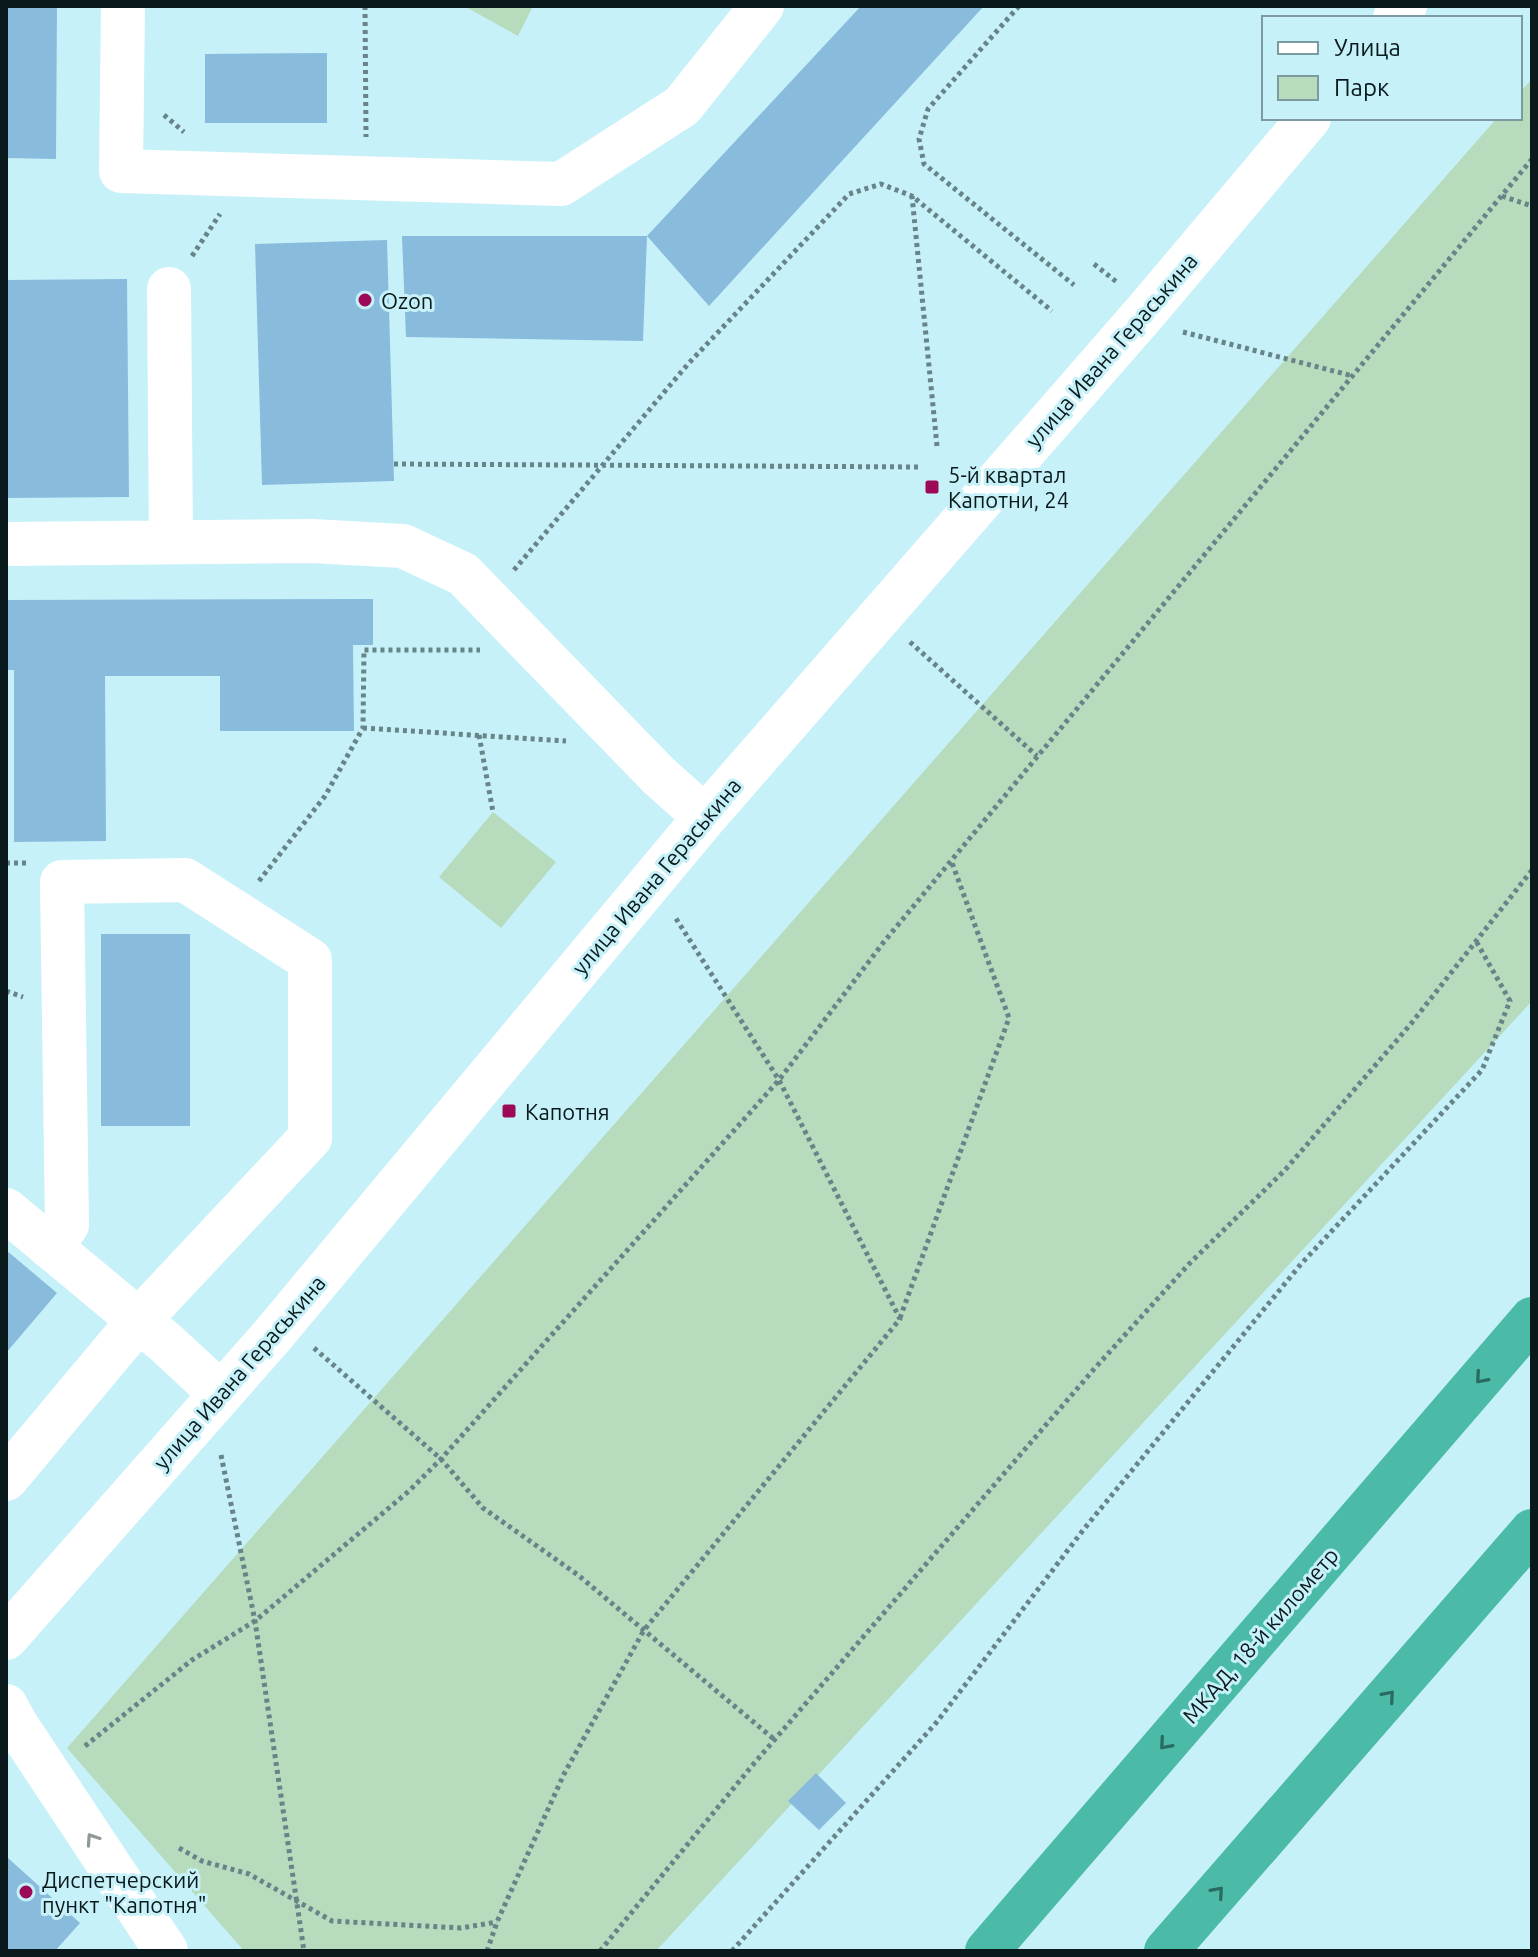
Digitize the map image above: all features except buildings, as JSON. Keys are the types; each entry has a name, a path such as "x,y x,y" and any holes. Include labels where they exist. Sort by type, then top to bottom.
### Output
{"highway":[{"name":"МКАД, 18-й километр","path":"987,1951 1532,1319"},
{"path":"1166,1951 1532,1531"}],"street":[{"path":"123,6 121,171 561,184 682,106 762,6"},
{"name":"улица Ивана Гераськина","path":"6,1638 221,1394 705,817 1148,309 1307,120"},
{"path":"169,289 171,542"},
{"path":"6,544 312,541 403,546 463,574 658,775 705,817"},
{"path":"6,1479 139,1320 310,1138 310,960 185,880 62,882 67,1225 50,1247"},
{"path":"6,1210 139,1320 221,1394"},
{"path":"6,1706 166,1951"}],"path":[{"path":"365,6 366,142"},
{"path":"1019,6 928,109 919,139 924,164 1074,285"},
{"path":"160,112 194,140"},
{"path":"85,1746 192,1660 255,1621 409,1491 441,1459 779,1080 883,943 1532,159"},
{"path":"484,596 522,562 688,364 849,194 881,184 912,196 1052,311"},
{"path":"912,196 937,446"},
{"path":"1502,196 1532,206"},
{"path":"1094,264 1177,331 1353,376"},
{"path":"394,464 920,467"},
{"path":"909,641 1037,756"},
{"path":"251,892 325,796 363,728 364,650 481,650"},
{"path":"363,728 581,742"},
{"path":"479,735 493,812"},
{"path":"487,1951 564,1774 644,1630 900,1319 1009,1018 951,860"},
{"path":"600,1951 775,1740 1095,1368 1189,1264 1285,1170 1410,1025 1532,870"},
{"path":"674,916 779,1080 900,1319"},
{"path":"732,1951 936,1723 1084,1529 1301,1264 1482,1070 1510,1001 1476,941"},
{"path":"310,1344 441,1459 483,1508 578,1575 775,1740"},
{"path":"220,1449 255,1621 304,1951"},
{"path":"179,1848 202,1861 249,1874 332,1921 461,1928 497,1922"}],"green space":[{"path":"464,6 533,6 518,36"},
{"path":"1532,79 1532,1001 656,1951 244,1951 67,1748 1495,120 1522,120 1522,90"},
{"path":"493,812 556,862 501,928 439,877"}],"place":[{"name":"Ozon","path":"365,300"},
{"name":"5-й квартал Капотни, 24","path":"932,487"},
{"name":"Капотня","path":"509,1111"},
{"name":"Диспетчерский пункт \"Капотня\"","path":"26,1892"}]}
